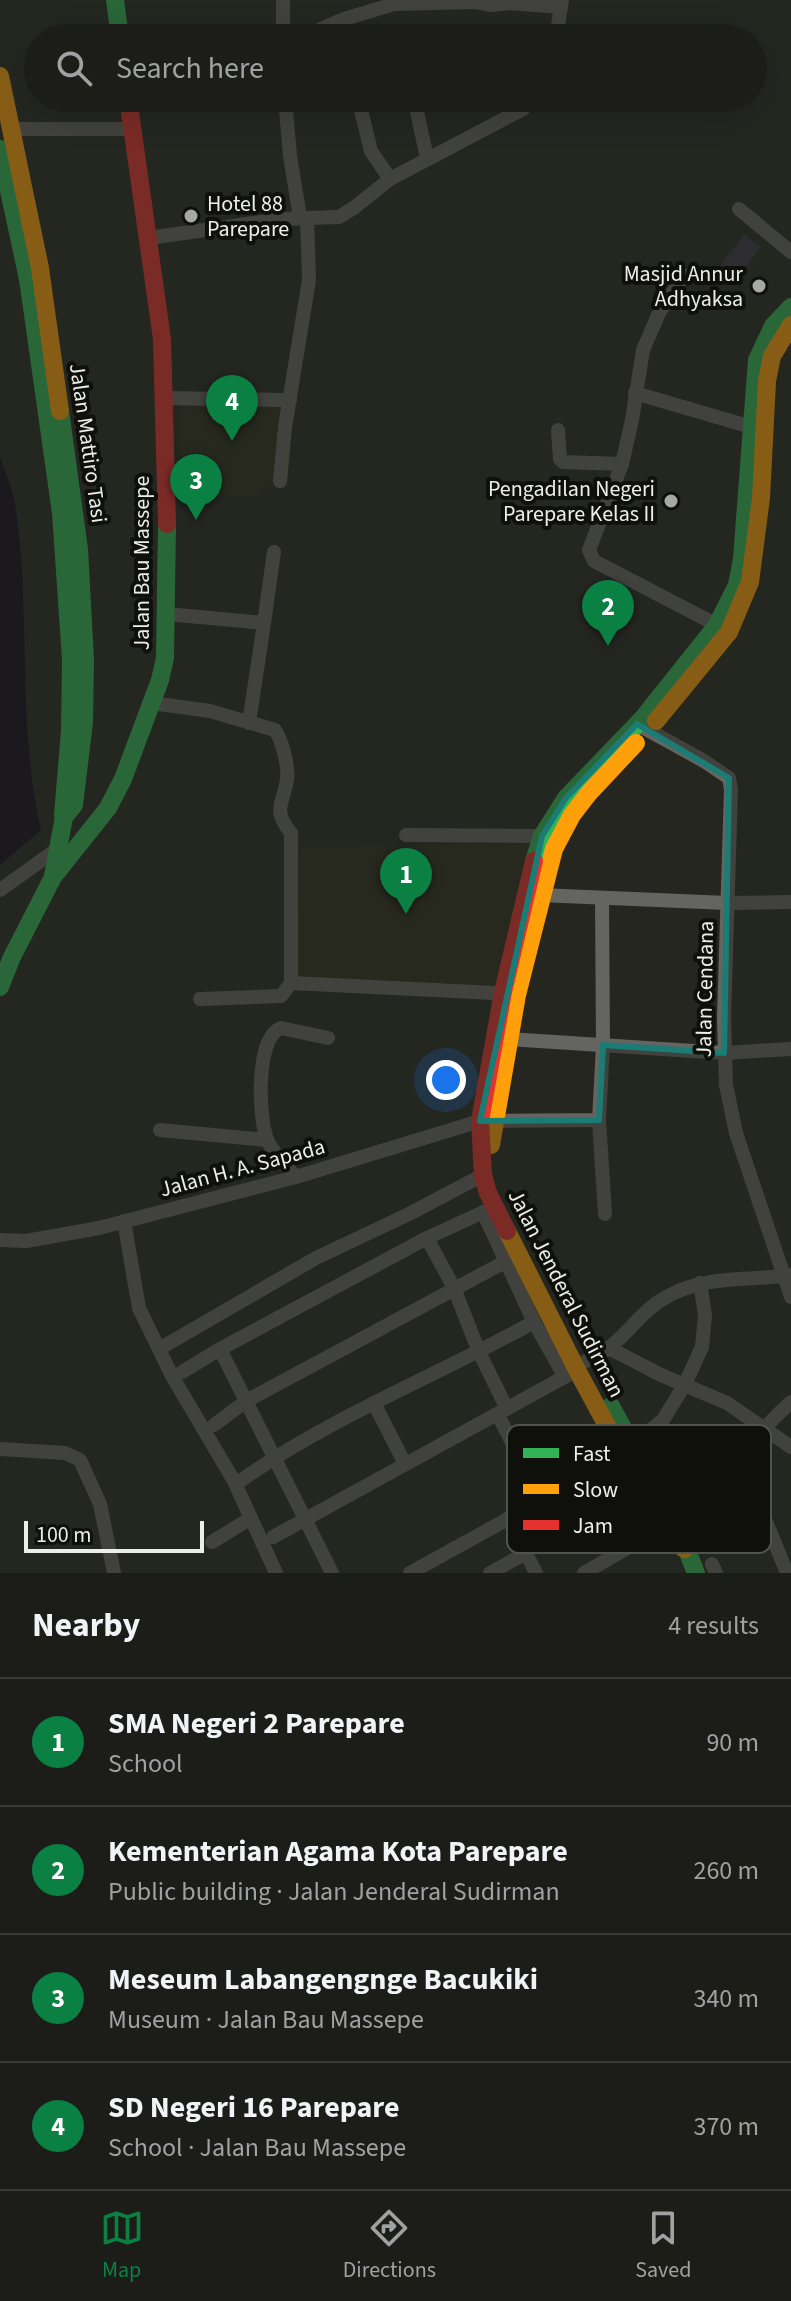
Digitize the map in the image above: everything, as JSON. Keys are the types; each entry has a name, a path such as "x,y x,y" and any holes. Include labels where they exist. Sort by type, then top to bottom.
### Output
{"main road":[{"path":"115,0 118,24"},
{"name":"Jalan Mattiro Tasi","path":"0,76 40,268 58,447 71,660 70,731 61,810 64,817 53,877"},
{"name":"Jalan Bau Massepe","path":"0,987 53,877 108,808 123,779 152,703 165,658 167,614 161,326 130,112"},
{"name":"Jalan Mattiro Tasi","path":"0,149 28,279 58,447"},
{"name":"Jalan Jenderal Sudirman","path":"756,428 754,377 762,345 773,326 791,307"},
{"name":"Jalan Jenderal Sudirman","path":"608,1425 512,1257 489,1210 483,1175 486,1121 526,887 542,836 566,798 642,727 711,656 729,632 742,559 756,428 772,356 791,325"},
{"name":"Jalan Jenderal Sudirman","path":"618,1425 576,1370 505,1208 494,1171 486,1121 508,1039 510,994 554,849 572,815 717,625 735,608"},
{"name":"Jalan Jenderal Sudirman","path":"689,1553 708,1570"}],"street":[{"path":"283,0 284,24"},
{"path":"333,24 394,2 475,1 562,3 558,24"},
{"path":"280,481 309,280 286,112"},
{"path":"361,112 371,151 390,179"},
{"path":"417,112 427,158"},
{"path":"149,238 303,218 339,217 390,179 517,112"},
{"path":"11,129 132,129"},
{"path":"739,209 791,252"},
{"path":"684,275 659,313 643,350 622,464 589,550 594,561 717,625"},
{"path":"635,393 756,428"},
{"path":"164,398 290,400"},
{"path":"558,430 560,459 563,462 622,464"},
{"path":"249,723 274,552"},
{"path":"167,614 264,623"},
{"path":"152,703 210,711 277,733 288,778 279,802 282,819 291,833 291,983 281,996 200,999"},
{"name":"Jalan Cendana","path":"642,727 724,772 729,778 726,1085 736,1133 787,1275 791,1297"},
{"path":"406,835 542,836"},
{"path":"0,890 56,850"},
{"path":"540,895 727,903 791,902"},
{"path":"602,898 603,1045 599,1120 605,1214"},
{"path":"291,983 510,994"},
{"path":"296,1177 276,1156 267,1140 261,1112 266,1044 271,1035 281,1028 328,1038"},
{"path":"508,1039 724,1053 791,1049"},
{"name":"Jalan H. A. Sapada","path":"0,1240 26,1241 65,1236 296,1177 486,1121 599,1120"},
{"path":"160,1130 267,1140"},
{"path":"159,1349 316,1258 483,1175"},
{"path":"182,1372 427,1238 489,1210"},
{"path":"124,1221 139,1308 234,1481 276,1573"},
{"path":"427,1238 454,1288 508,1425"},
{"path":"214,1425 246,1401 512,1257 534,1322 576,1370"},
{"path":"273,1537 576,1370 609,1348 640,1315 670,1295 700,1283 787,1275"},
{"path":"657,1425 685,1384 705,1335 700,1283"},
{"path":"243,1479 272,1458 534,1322"},
{"path":"609,1348 661,1375 727,1403 761,1425"},
{"path":"220,1349 332,1573"},
{"path":"766,1425 791,1402"},
{"path":"374,1403 405,1464"},
{"path":"771,1432 791,1447"},
{"path":"0,1449 65,1453 80,1460 100,1504 114,1573"},
{"path":"212,1542 251,1518"},
{"path":"410,1573 507,1519"},
{"path":"771,1534 787,1573"},
{"path":"490,1573 526,1553 536,1573"},
{"path":"584,1573 618,1553"}],"highlighted area":[{"path":"637,724 729,778 724,1053 603,1045 599,1120 480,1121 542,836 566,798"}],"shaded area":[{"path":"744,234 761,247 738,278 721,265"},
{"path":"181,403 286,403 276,479 260,496 182,495"},
{"path":"0,457 15,504 23,590 29,751 41,830 0,865"},
{"path":"529,843 499,987 296,980 300,847"}],"traffic: fast":[{"path":"115,0 118,24"},
{"path":"0,149 28,279 61,513 71,660 70,731 63,815"},
{"path":"534,861 542,836 566,798 642,719 717,625 737,585 742,559 757,360 773,326 791,307"},
{"path":"53,876 64,817 74,805 84,722 85,660 79,549 60,411"},
{"path":"0,987 53,877 108,808 123,779 160,680 165,658 167,524"},
{"path":"611,1406 621,1425"},
{"path":"688,1553 696,1573"}],"traffic: slow":[{"path":"0,76 40,268 60,411"},
{"path":"656,721 729,632 750,582 761,498 767,381 772,356 791,325"},
{"path":"491,1145 517,995 554,849 572,815 589,793 636,743"},
{"path":"507,1231 607,1425"}],"traffic: jam":[{"path":"130,112 162,339 167,524"},
{"path":"507,1231 488,1193 483,1175 480,1121 503,992 534,861"}],"place":[{"name":"Hotel 88 Parepare","path":"191,216"},
{"name":"Masjid Annur Adhyaksa","path":"759,286"},
{"name":"SD Negeri 16 Parepare","path":"232,441"},
{"name":"Pengadilan Negeri Parepare Kelas II","path":"671,501"},
{"name":"Meseum Labangengnge Bacukiki","path":"196,520"},
{"name":"Kementerian Agama Kota Parepare","path":"608,646"},
{"name":"SMA Negeri 2 Parepare","path":"406,914"}]}
